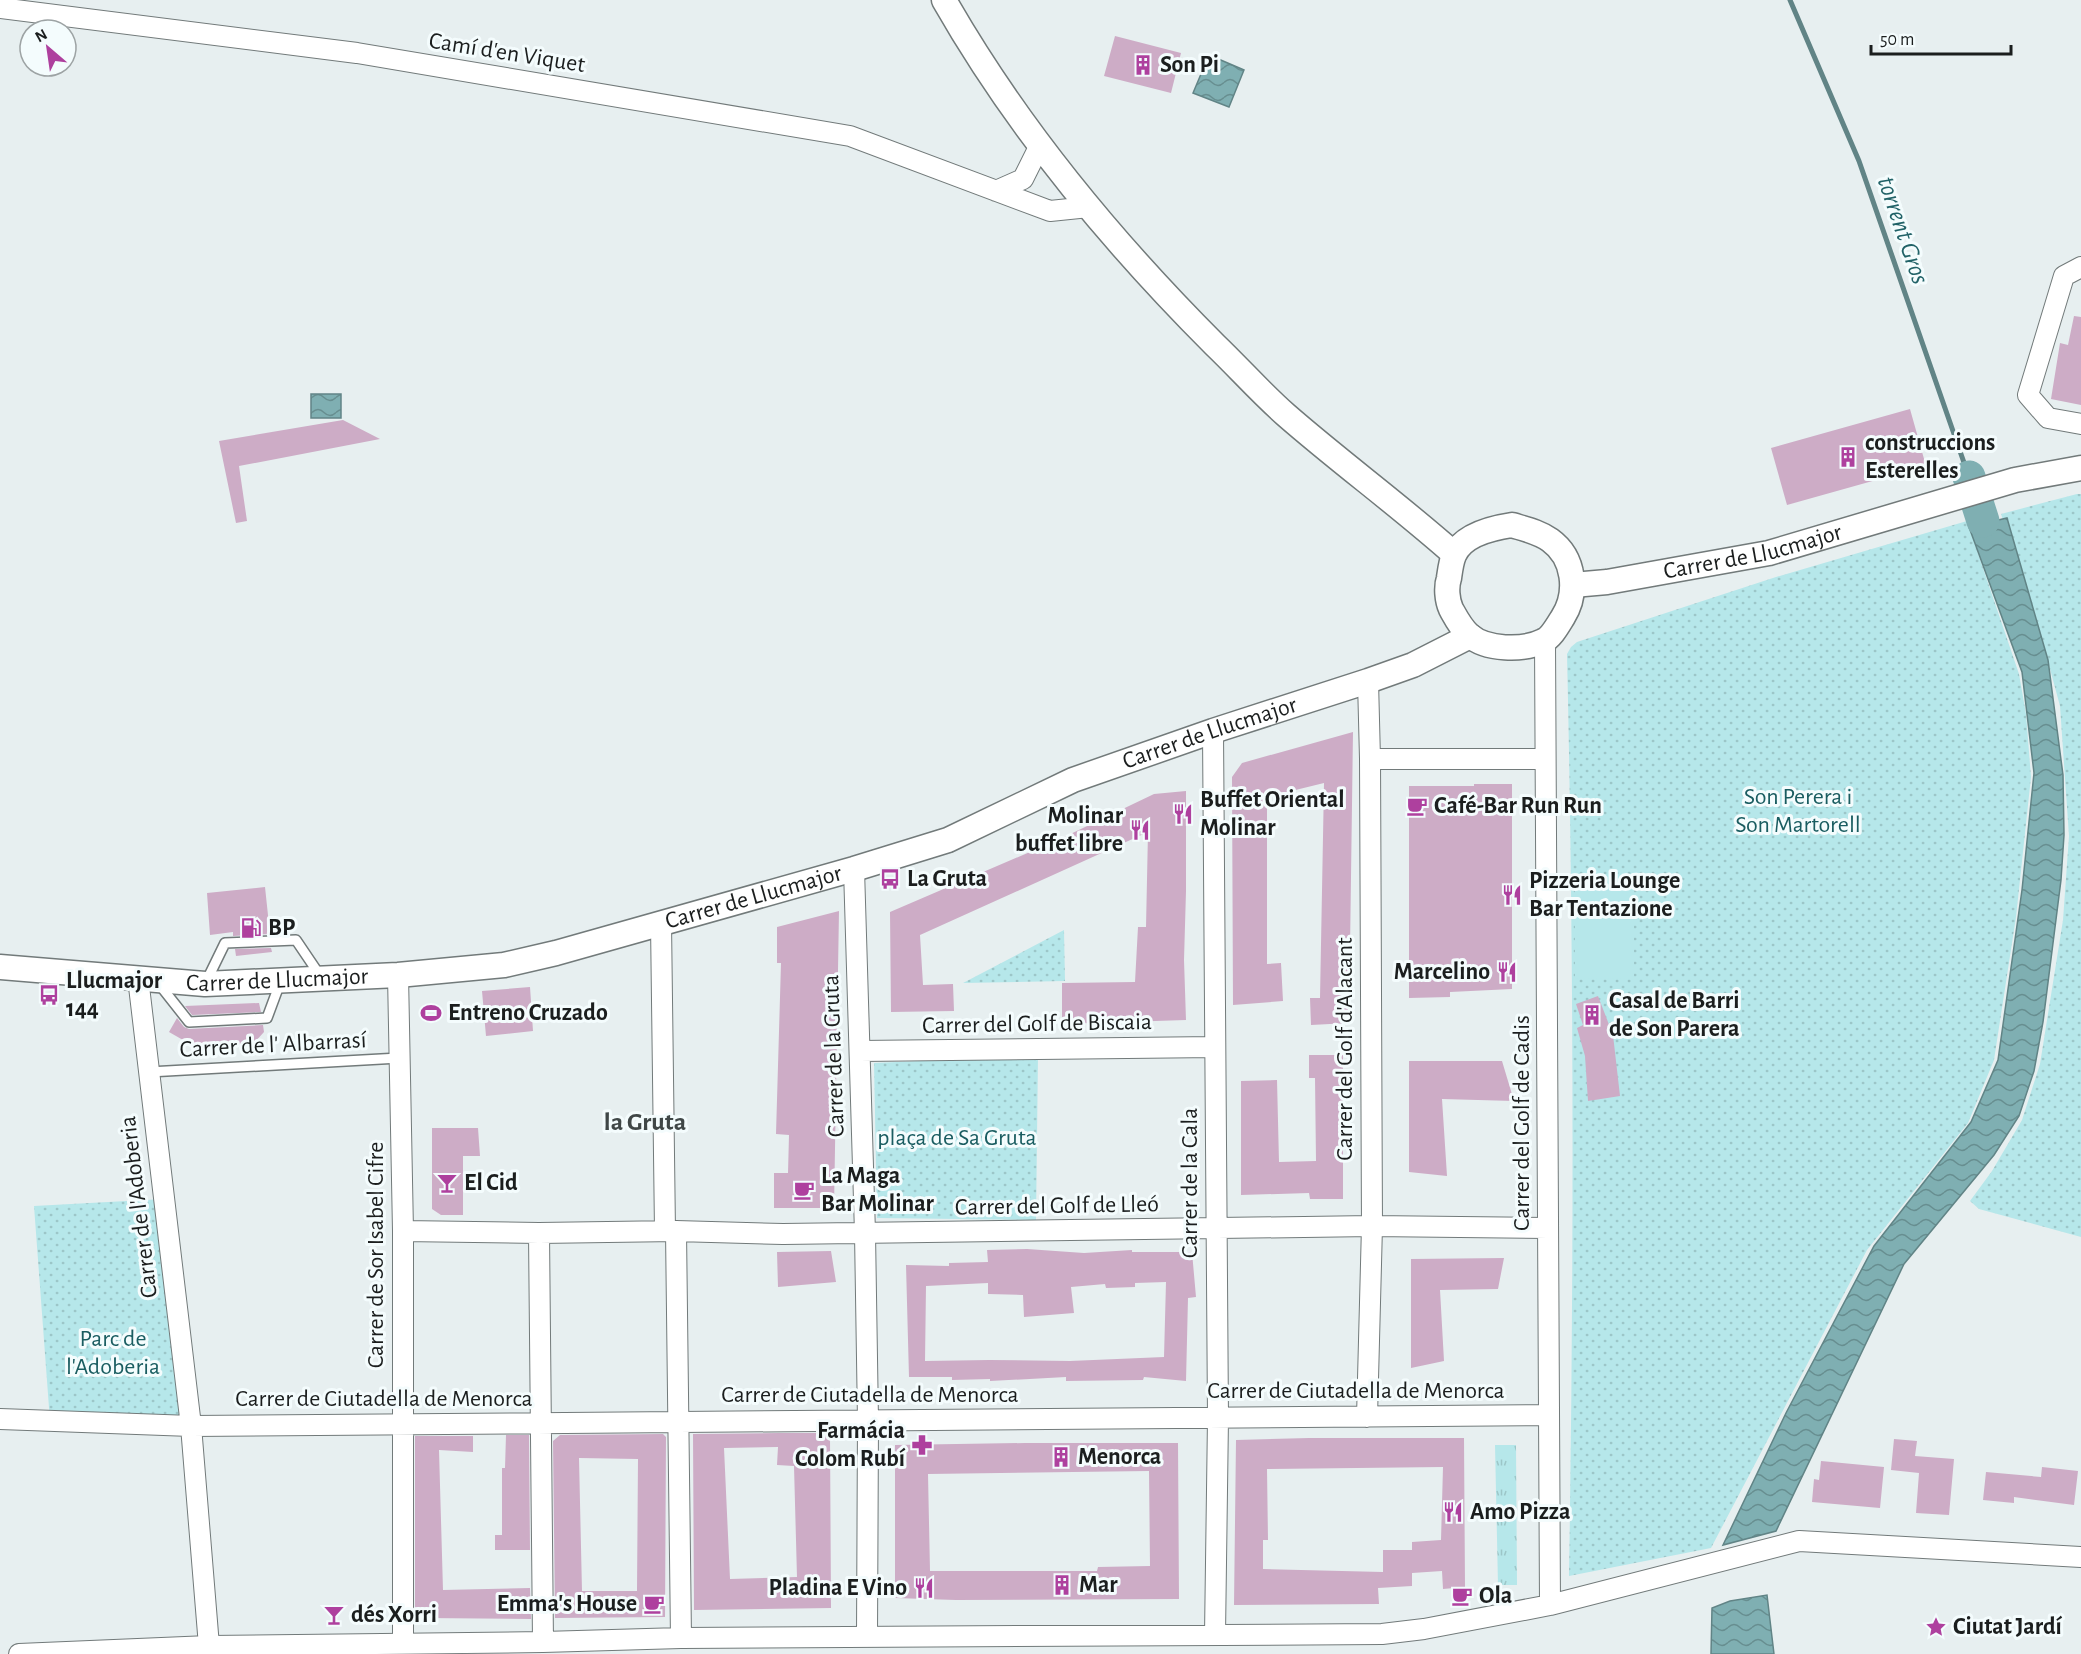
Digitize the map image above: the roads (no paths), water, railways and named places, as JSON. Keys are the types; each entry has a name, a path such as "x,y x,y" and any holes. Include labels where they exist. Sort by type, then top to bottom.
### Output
{"street":[{"path":"945,0 974,51 1040,145 1089,207 1162,292 1285,414 1454,554"},
{"name":"Camí d'en Viquet","path":"0,8 357,53 850,136 1050,212 1089,207"},
{"path":"996,191 1023,179 1040,145"},
{"path":"2081,267 2064,276 2028,395 2048,418 2081,424"},
{"name":"Carrer de Llucmajor","path":"1574,585 1607,582 1769,553 2015,480 2081,468"},
{"path":"1512,525 1533,531 1551,540 1570,567 1574,585 1567,611 1545,641 1524,647 1487,645 1470,636 1458,622 1449,605 1447,583 1454,554 1467,541 1488,529 1512,525"},
{"name":"Carrer de Llucmajor","path":"0,967 205,984 398,975 504,965 661,924 948,840 1073,780 1413,665 1470,636"},
{"name":"Carrer del Golf de Cadis","path":"1545,641 1550,1605"},
{"name":"Carrer del Golf d'Alacant","path":"1367,1417 1372,1226 1368,681"},
{"name":"Carrer de la Cala","path":"1213,731 1218,1418 1215,1635"},
{"path":"1370,759 1545,759"},
{"name":"Carrer de la Gruta","path":"854,869 865,1233 868,1421 867,1637"},
{"path":"661,924 679,1422 681,1638"},
{"name":"Carrer de Sor Isabel Cifre","path":"398,975 403,1231 403,1643"},
{"name":"Carrer de l'Adoberia","path":"147,979 149,1072 190,1426 209,1646"},
{"name":"Carrer del Golf de Biscaia","path":"860,1051 1215,1047"},
{"name":"Carrer del Golf de Lleó","path":"403,1231 673,1237 1372,1226 1548,1228"},
{"path":"539,1233 543,1642"},
{"name":"Carrer de Ciutadella de Menorca","path":"0,1419 190,1426 1549,1415"},
{"path":"19,1654 209,1646 681,1638 1382,1634 1424,1629 1550,1605 1799,1541 2081,1557"}],"lane":[{"path":"205,984 225,943 296,940 322,979"},
{"path":"147,979 189,1022 267,1018 281,981"},
{"name":"Carrer de l' Albarrasí","path":"149,1072 399,1058"}],"water":[{"path":"1209,55 1244,70 1229,107 1193,93"},
{"path":"311,394 341,394 341,418 311,418"},
{"path":"2007,518 2048,660 2063,775 2064,835 2061,880 2043,1022 2034,1071 2019,1116 1994,1155 1904,1264 1776,1531 1723,1545 1786,1413 1874,1246 1971,1122 1998,1060 2022,890 2034,773 2022,672 1969,527"},
{"path":"1767,1595 1774,1654 1711,1654 1712,1608 1730,1601"}],"waterway":[{"name":"torrent Gros","path":"1790,0 1859,161 1969,477"},
{"path":"1969,477 1983,521"}],"place":[{"name":"Son Pi","path":"1143,65"},
{"name":"construccions Esterelles","path":"1848,457"},
{"name":"Café-Bar Run Run","path":"1417,806"},
{"name":"Buffet Oriental Molinar","path":"1183,814"},
{"name":"Molinar buffet libre","path":"1140,830"},
{"name":"La Gruta","path":"890,879"},
{"name":"Pizzeria Lounge Bar Tentazione","path":"1512,895"},
{"name":"BP","path":"251,928"},
{"name":"Marcelino","path":"1507,972"},
{"name":"Llucmajor 144","path":"49,995"},
{"name":"Entreno Cruzado","path":"431,1013"},
{"name":"Casal de Barri de Son Parera","path":"1592,1015"},
{"name":"El Cid","path":"447,1183"},
{"name":"La Maga Bar Molinar","path":"804,1190"},
{"name":"Farmácia Colom Rubí","path":"922,1445"},
{"name":"Menorca","path":"1061,1457"},
{"name":"Amo Pizza","path":"1453,1512"},
{"name":"Mar","path":"1062,1585"},
{"name":"Pladina E Vino","path":"924,1588"},
{"name":"Ola","path":"1462,1596"},
{"name":"Emma's House","path":"654,1604"},
{"name":"dés Xorri","path":"334,1615"},
{"name":"Ciutat Jardí","path":"1936,1627"}],"district":[{"name":"la Gruta","path":"645,1122"}],"park label":[{"name":"Son Perera i Son Martorell","path":"1798,811"},
{"name":"plaça de Sa Gruta","path":"957,1138"},
{"name":"Parc de l'Adoberia","path":"113,1353"}]}
